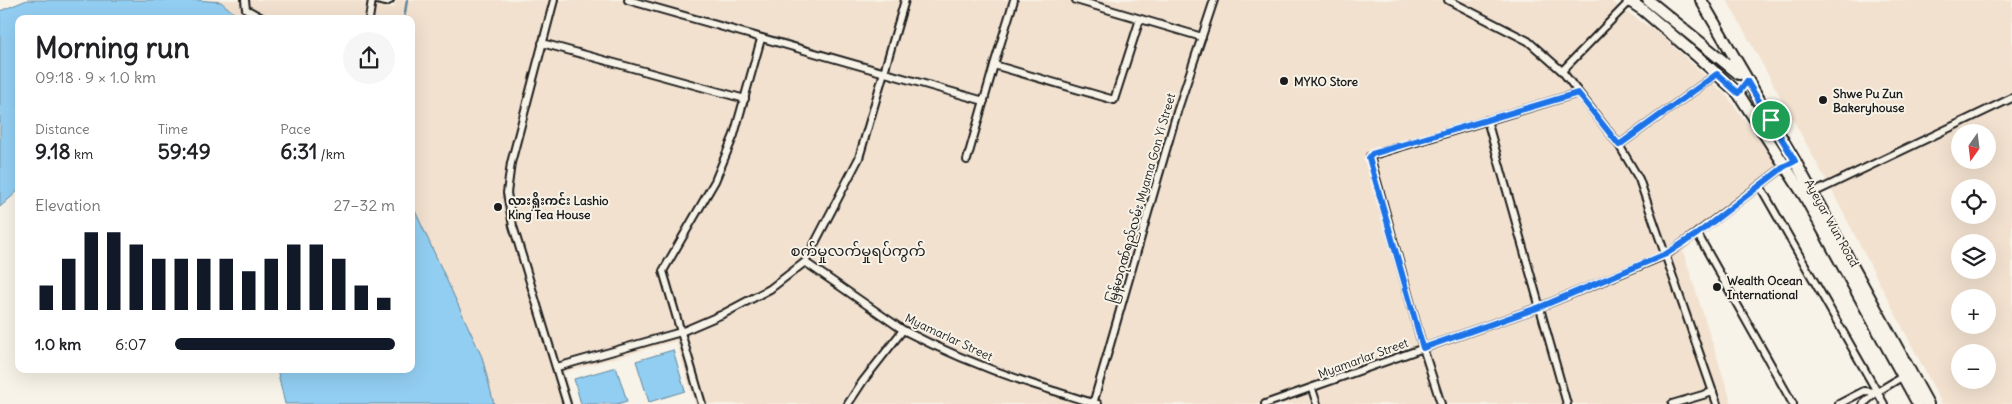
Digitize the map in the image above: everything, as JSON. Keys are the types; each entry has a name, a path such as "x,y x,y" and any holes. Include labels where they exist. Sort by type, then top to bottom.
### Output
{"main road":[{"name":"Ayeyar Wun Road","path":"1648,0 1672,18 1749,84 1790,163 1805,197 1907,374 1928,404"},
{"path":"1701,0 1749,84 1738,93"},
{"name":"Ayeyar Wun Road","path":"1629,1 1663,26 1738,93 1812,193 1907,374 1918,404"}],"street":[{"path":"245,0 246,9 257,15"},
{"path":"370,15 372,0"},
{"path":"377,0 386,2 390,0"},
{"path":"554,0 510,163 507,193 513,226 567,404"},
{"path":"628,0 984,101"},
{"path":"557,367 681,332 723,314 770,289 805,262 859,158 905,0"},
{"path":"967,160 1014,0"},
{"path":"1076,0 1202,37"},
{"name":"မြန်မာဂုဏ်ရည်လမ်း Myama Gon Yi Street","path":"1095,404 1177,112 1214,0"},
{"path":"1448,0 1528,41 1562,71 1619,145 1639,179 1717,404"},
{"path":"1562,71 1629,1"},
{"path":"994,65 1114,100 1140,19"},
{"path":"702,404 663,271 715,181 734,135 761,39"},
{"path":"542,43 745,99"},
{"path":"1619,145 1717,74"},
{"path":"1441,404 1423,348 1370,156 1578,93"},
{"path":"1812,193 2012,98"},
{"path":"1487,120 1568,404"},
{"name":"Myamarlar Street","path":"1265,404 1540,307 1666,254 1697,234 1790,163"},
{"path":"1760,186 1884,404"},
{"path":"1697,234 1793,404"},
{"name":"Myamarlar Street","path":"805,262 904,330 985,367 1095,404"},
{"path":"848,404 863,380 904,330"},
{"path":"1862,404 1907,374"},
{"path":"1312,389 1317,404"},
{"path":"1839,404 1864,391 1878,392"},
{"path":"1672,404 1713,392"}],"shaded area":[{"path":"196,0 355,0 394,8 396,0 1609,0 1660,34 1728,97 1784,174 1683,251 1732,404 695,404 676,341 564,372 573,404 494,404 482,357 415,211 415,15 236,15 221,2"},
{"path":"1727,0 2012,0 2012,404 1942,404 1831,189"}],"water":[{"path":"27,0 196,0 221,2 236,15 15,15 15,194 0,207 0,11"},
{"path":"415,211 482,357 494,404 285,404 278,373 415,373"},
{"path":"673,350 685,391 649,402 636,361"},
{"path":"616,367 627,401 617,404 581,404 574,379"}],"waterway":[{"path":"405,15 407,0"}],"place":[{"name":"MYKO Store","path":"1284,81"},
{"name":"Shwe Pu Zun Bakeryhouse","path":"1823,100"},
{"name":"လားရှိုးကင်း Lashio King Tea House","path":"498,207"},
{"name":"Wealth Ocean International","path":"1717,287"}],"district":[{"name":"စက်မှုလက်မှုရပ်ကွက်","path":"858,250"}],"route":[{"path":"1717,74 1738,93 1747,81 1771,120 1795,161 1785,166 1697,234 1666,254 1540,307 1423,348 1369,158 1372,154 1578,93 1619,145 1717,74"}]}
